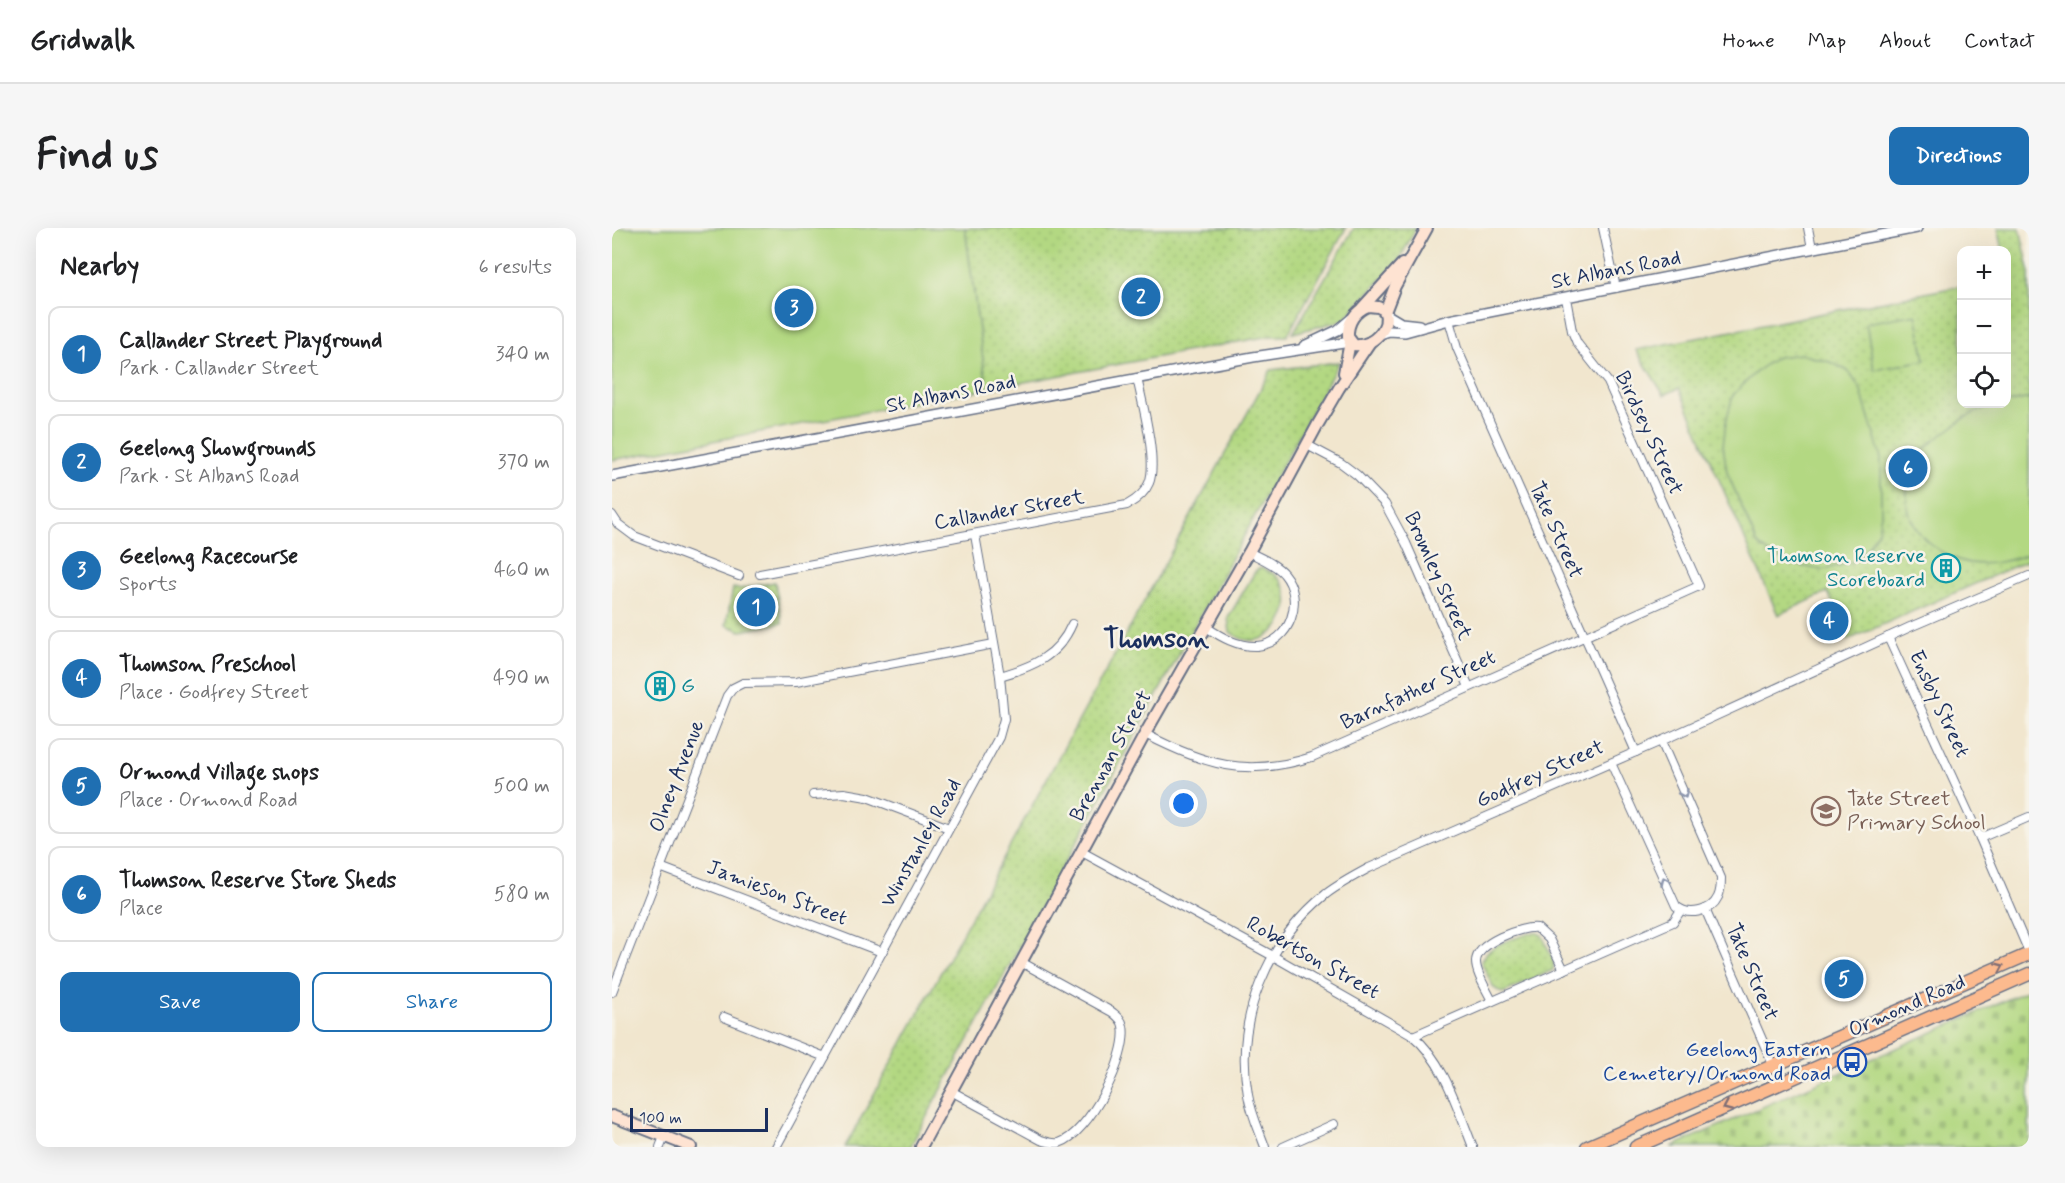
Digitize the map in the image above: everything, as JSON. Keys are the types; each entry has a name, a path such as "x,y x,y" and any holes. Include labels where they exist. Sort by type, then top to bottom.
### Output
{"highway":[{"name":"Ormond Road","path":"1587,1147 2029,953"},
{"name":"Ormond Road","path":"1636,1147 2029,974"}],"main road":[{"path":"1419,243 1395,273 1356,314 1347,332 1350,342 1360,346 1380,334 1395,286 1419,243 1427,228"},
{"path":"1356,314 1365,307 1371,306 1381,308 1386,313"},
{"name":"Brennan Street","path":"1339,388 1350,342"},
{"name":"Brennan Street","path":"921,1147 1145,734 1339,388 1370,342"},
{"path":"612,1116 662,1142 691,1147"}],"street":[{"path":"1603,228 1616,288"},
{"path":"1808,228 1812,248"},
{"name":"St Albans Road","path":"1380,334 1405,332 1449,320 1917,228"},
{"name":"Birdsey Street","path":"1566,298 1572,331 1577,344 1608,382 1699,586"},
{"name":"St Albans Road","path":"1386,313 1403,324 1429,325"},
{"name":"St Albans Road","path":"1296,349 1335,332 1356,314"},
{"name":"Tate Street","path":"1449,320 1457,348 1636,752"},
{"name":"St Albans Road","path":"612,476 1296,349 1350,342"},
{"name":"Callander Street","path":"760,574 1127,505 1144,492 1149,484 1153,466 1137,378"},
{"name":"Bromley Street","path":"1307,445 1341,463 1357,475 1385,504 1406,543 1469,687"},
{"path":"612,515 618,524 634,536 739,576"},
{"name":"Winstanley Road","path":"776,1147 1003,727 1000,676 975,535"},
{"path":"1206,627 1240,645 1260,646 1280,635 1292,620 1295,600 1289,581 1283,572 1272,564 1249,552"},
{"name":"Godfrey Street","path":"1265,1147 1248,1095 1244,1053 1246,1032 1255,993 1273,956 1299,919 1326,893 1369,868 1661,741 1888,637 2029,576"},
{"name":"Barnfather Street","path":"1145,734 1188,755 1222,765 1262,768 1288,765 1312,757 1699,586"},
{"path":"1000,676 1033,666 1043,660 1063,642 1072,624"},
{"name":"Ensby Street","path":"1888,637 1980,838 2029,953"},
{"name":"Olney Avenue","path":"612,992 727,696 733,688 743,683 796,682 994,644"},
{"name":"Tate Street","path":"1661,741 1720,878 1721,888 1718,899 1705,909 1696,912 1681,910"},
{"path":"1413,1036 1673,922 1681,910 1676,906 1611,763"},
{"path":"813,795 844,793 867,797 949,828"},
{"path":"1980,838 2029,817"},
{"name":"Robertson Street","path":"1082,852 1273,956 1413,1036 1426,1047 1438,1064 1473,1147"},
{"name":"Jamieson Street","path":"660,867 882,952"},
{"name":"Tate Street","path":"1705,909 1781,1083"},
{"path":"1492,1001 1476,962 1483,948 1499,938 1524,928 1537,928 1549,939 1564,970"},
{"path":"951,1091 1041,1140 1057,1144 1077,1130 1104,1093 1122,1048 1123,1025 1120,1018 1021,962"},
{"path":"724,1017 825,1057"},
{"path":"1283,1147 1334,1124"}],"green space":[{"path":"612,228 965,228 987,389 612,460"},
{"path":"965,228 1346,228 1287,336 1270,336 987,389"},
{"path":"1354,228 1416,228 1399,260 1344,320 1293,333"},
{"path":"1998,228 2020,228 2029,270 2029,560 1848,640 1828,592 1778,615 1679,388 1664,395 1636,350 1957,287 1957,408 2011,408 2011,246 2002,246"},
{"path":"1916,314 1925,360 1874,370 1866,323"},
{"path":"1800,354 1830,362 1848,371 1860,388 1881,458 1881,514 1878,531 1868,547 1852,562 1822,570 1796,565 1773,556 1757,543 1727,472 1723,446 1733,395 1758,370 1777,357"},
{"path":"1339,362 910,1147 845,1147 1271,370"},
{"path":"2029,399 2029,554 1985,564 1961,561 1937,549 1922,536 1914,525 1907,500 1910,473 1916,461 1931,443 1966,417 1988,408 2011,408 2011,402"},
{"path":"1261,568 1278,577 1286,590 1287,605 1283,620 1273,631 1261,639 1246,640 1230,632 1228,618 1256,570"},
{"path":"775,582 782,623 741,631 726,625 733,588 739,589"},
{"path":"1535,932 1542,935 1554,962 1553,970 1502,993 1494,988 1481,962 1484,956 1489,950 1504,942"},
{"path":"2029,990 2029,1147 1671,1147"}],"place":[{"name":"Geelong Showgrounds","path":"1141,297"},
{"name":"Geelong Racecourse","path":"794,308"},
{"name":"Thomson Reserve Store Sheds","path":"1908,468"},
{"name":"Thomson Reserve Scoreboard","path":"1946,568"},
{"name":"Callander Street Playground","path":"756,607"},
{"name":"Thomson Preschool","path":"1829,621"},
{"name":"G","path":"660,686"},
{"name":"Tate Street Primary School","path":"1826,811"},
{"name":"Ormond Village shops","path":"1844,979"},
{"name":"Geelong Eastern Cemetery/Ormond Road","path":"1852,1062"}],"district":[{"name":"Thomson","path":"1156,639"}]}
